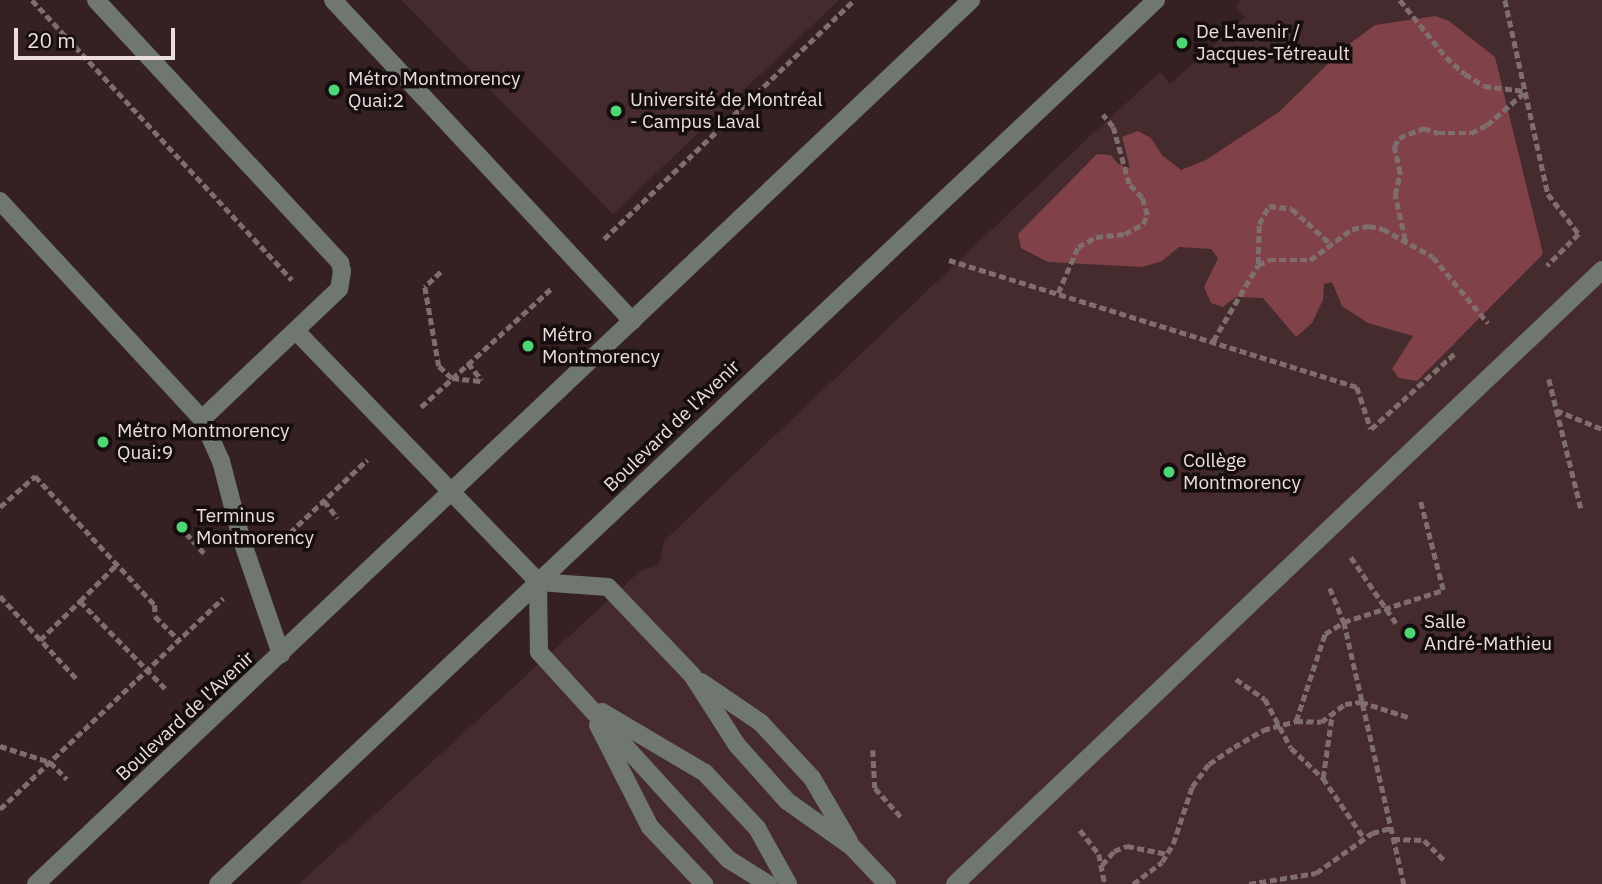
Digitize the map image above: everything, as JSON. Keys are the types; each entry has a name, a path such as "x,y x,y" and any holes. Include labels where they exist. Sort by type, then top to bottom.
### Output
{"street":[{"path":"96,0 340,263 340,289 202,419"},
{"path":"333,0 632,321"},
{"name":"Boulevard de l'Avenir","path":"36,884 971,0"},
{"name":"Boulevard de l'Avenir","path":"218,884 1156,0"},
{"path":"0,201 202,419 221,461 241,537 281,654"},
{"path":"955,884 1602,270"},
{"path":"296,331 369,411 452,491 538,582 608,587 692,675 737,745 787,801 852,847 887,884"},
{"path":"538,582 539,652 728,859 768,884"},
{"path":"692,675 761,723 812,778 852,847"},
{"path":"587,703 650,827 704,884"},
{"path":"587,703 705,773 757,828 788,884"}],"path":[{"path":"32,0 319,309"},
{"path":"603,239 854,0"},
{"path":"1400,0 1446,57 1465,74 1484,86 1526,91"},
{"path":"1505,0 1548,194 1579,234 1543,270"},
{"path":"1405,240 1395,195 1400,173 1394,147 1399,138 1424,128 1438,133 1471,133 1488,125 1526,91"},
{"path":"1058,293 1078,247 1096,237 1125,234 1143,224 1147,215 1142,198 1129,184 1112,127 1103,115"},
{"path":"1213,341 1258,265 1259,224 1269,206 1292,209 1332,245"},
{"path":"1258,265 1269,260 1310,260 1352,229 1369,226 1405,240 1433,257 1488,323"},
{"path":"949,260 1357,387 1371,429 1459,350"},
{"path":"441,272 425,287 439,366 452,378 483,381 467,363"},
{"path":"452,378 551,289"},
{"path":"1478,332 1497,314"},
{"path":"1549,379 1581,508"},
{"path":"1556,410 1602,429"},
{"path":"0,507 35,475 155,605 155,616 179,640"},
{"path":"274,548 338,487"},
{"path":"1296,721 1325,634 1343,622 1443,590 1420,500"},
{"path":"324,501 338,517"},
{"path":"1356,563 1382,608 1396,623"},
{"path":"40,640 117,564"},
{"path":"1330,588 1343,622 1404,884"},
{"path":"0,596 76,678"},
{"path":"0,809 225,596"},
{"path":"80,601 164,688"},
{"path":"1236,679 1265,699 1276,726 1291,748 1323,778 1364,838"},
{"path":"1133,884 1167,854 1192,786 1209,764 1276,726 1296,721 1321,722 1332,712 1361,702 1411,718"},
{"path":"1323,778 1332,712"},
{"path":"0,747 50,762 67,779"},
{"path":"873,750 874,788 901,817"},
{"path":"1250,884 1316,873 1364,838 1391,828"},
{"path":"1080,830 1102,864 1105,884"},
{"path":"1393,839 1424,840 1446,862"},
{"path":"1102,864 1114,851 1127,846 1167,854"}],"shaded area":[{"name":"Université de Montréal - Campus Laval","path":"401,0 839,0 613,214"},
{"name":"Collège Montmorency","path":"1241,0 1602,0 1602,884 299,884 640,571 659,564 664,541 1160,72 1170,84 1245,17 1235,6"},
{"path":"1435,16 1449,21 1495,57 1543,254 1417,381 1399,378 1392,369 1413,336 1368,323 1342,306 1332,282 1324,284 1323,300 1312,323 1296,337 1263,298 1236,297 1223,307 1211,303 1204,287 1218,258 1211,249 1179,247 1162,261 1143,267 1048,262 1021,248 1018,234 1097,154 1111,155 1118,164 1130,168 1122,137 1138,131 1151,138 1162,155 1181,170 1206,160 1279,112 1344,48 1375,25"}],"place":[{"name":"De L'avenir / Jacques-Tétreault","path":"1182,43"},
{"name":"Métro Montmorency Quai:2","path":"334,90"},
{"name":"Université de Montréal - Campus Laval","path":"616,111"},
{"name":"Métro Montmorency","path":"528,346"},
{"name":"Métro Montmorency Quai:9","path":"103,442"},
{"name":"Collège Montmorency","path":"1169,472"},
{"name":"Terminus Montmorency","path":"182,527"},
{"name":"Salle André-Mathieu","path":"1410,633"}]}
